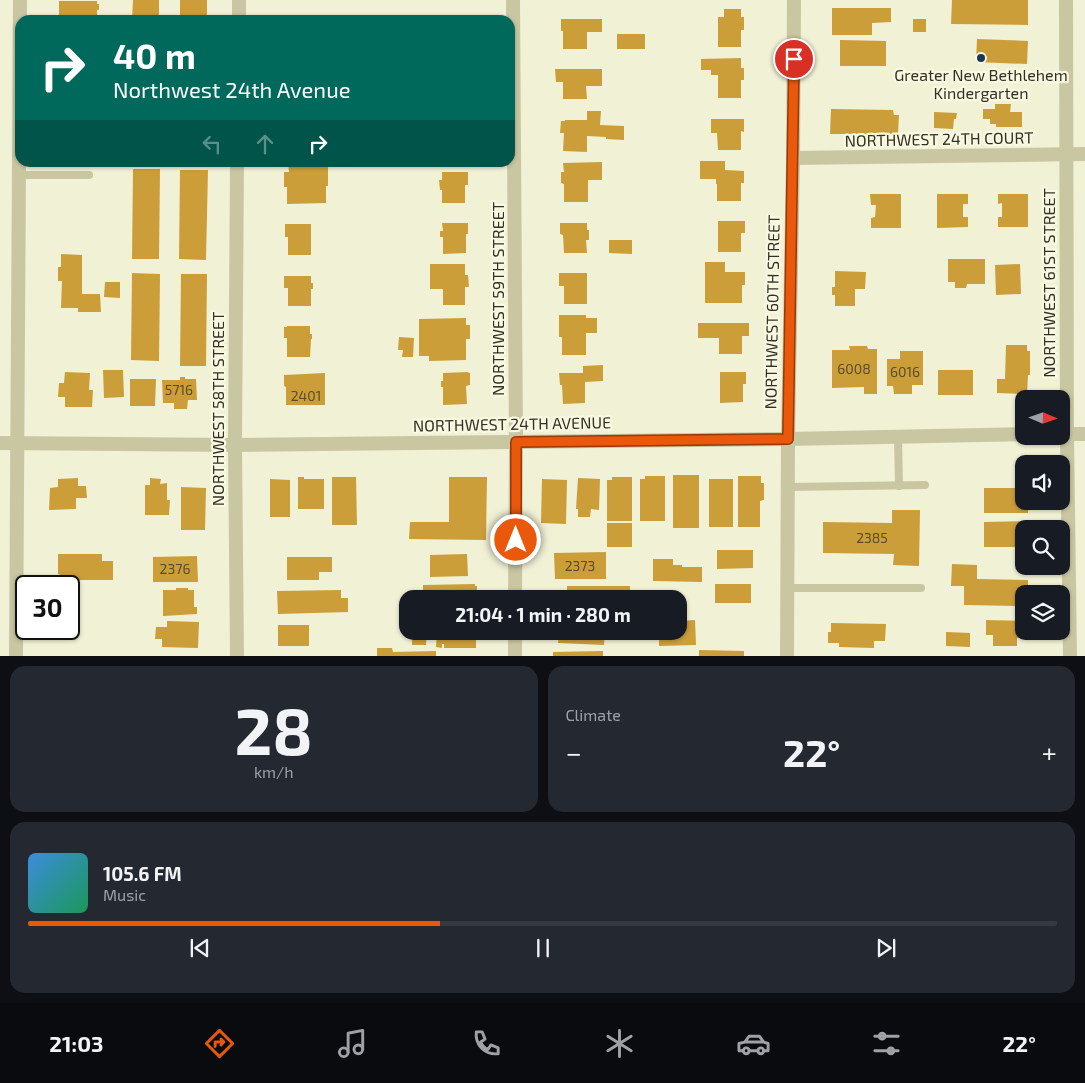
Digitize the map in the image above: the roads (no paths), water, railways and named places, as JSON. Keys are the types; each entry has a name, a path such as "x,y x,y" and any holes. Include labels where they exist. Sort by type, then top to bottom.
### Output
{"street":[{"path":"20,0 20,15"},
{"path":"239,0 239,15"},
{"name":"NORTHWEST 59TH STREET","path":"513,0 513,15"},
{"name":"NORTHWEST 60TH STREET","path":"787,656 794,0"},
{"name":"NORTHWEST 61ST STREET","path":"1064,390 1066,0"},
{"name":"NORTHWEST 24TH COURT","path":"793,158 1085,154"},
{"path":"16,656 19,167"},
{"name":"NORTHWEST 58TH STREET","path":"237,167 235,445 237,656"},
{"name":"NORTHWEST 59TH STREET","path":"514,167 515,590"},
{"name":"NORTHWEST 24TH AVENUE","path":"0,443 235,445 788,439 1015,434"},
{"path":"1070,434 1085,434"},
{"name":"NORTHWEST 61ST STREET","path":"1064,445 1070,656"},
{"path":"515,640 515,656"}],"lane":[{"path":"19,175 89,175"},
{"path":"898,437 899,486"},
{"path":"788,487 925,486"},
{"path":"788,588 921,588"}],"place":[{"name":"Greater New Bethlehem Kindergarten","path":"981,58"}]}
